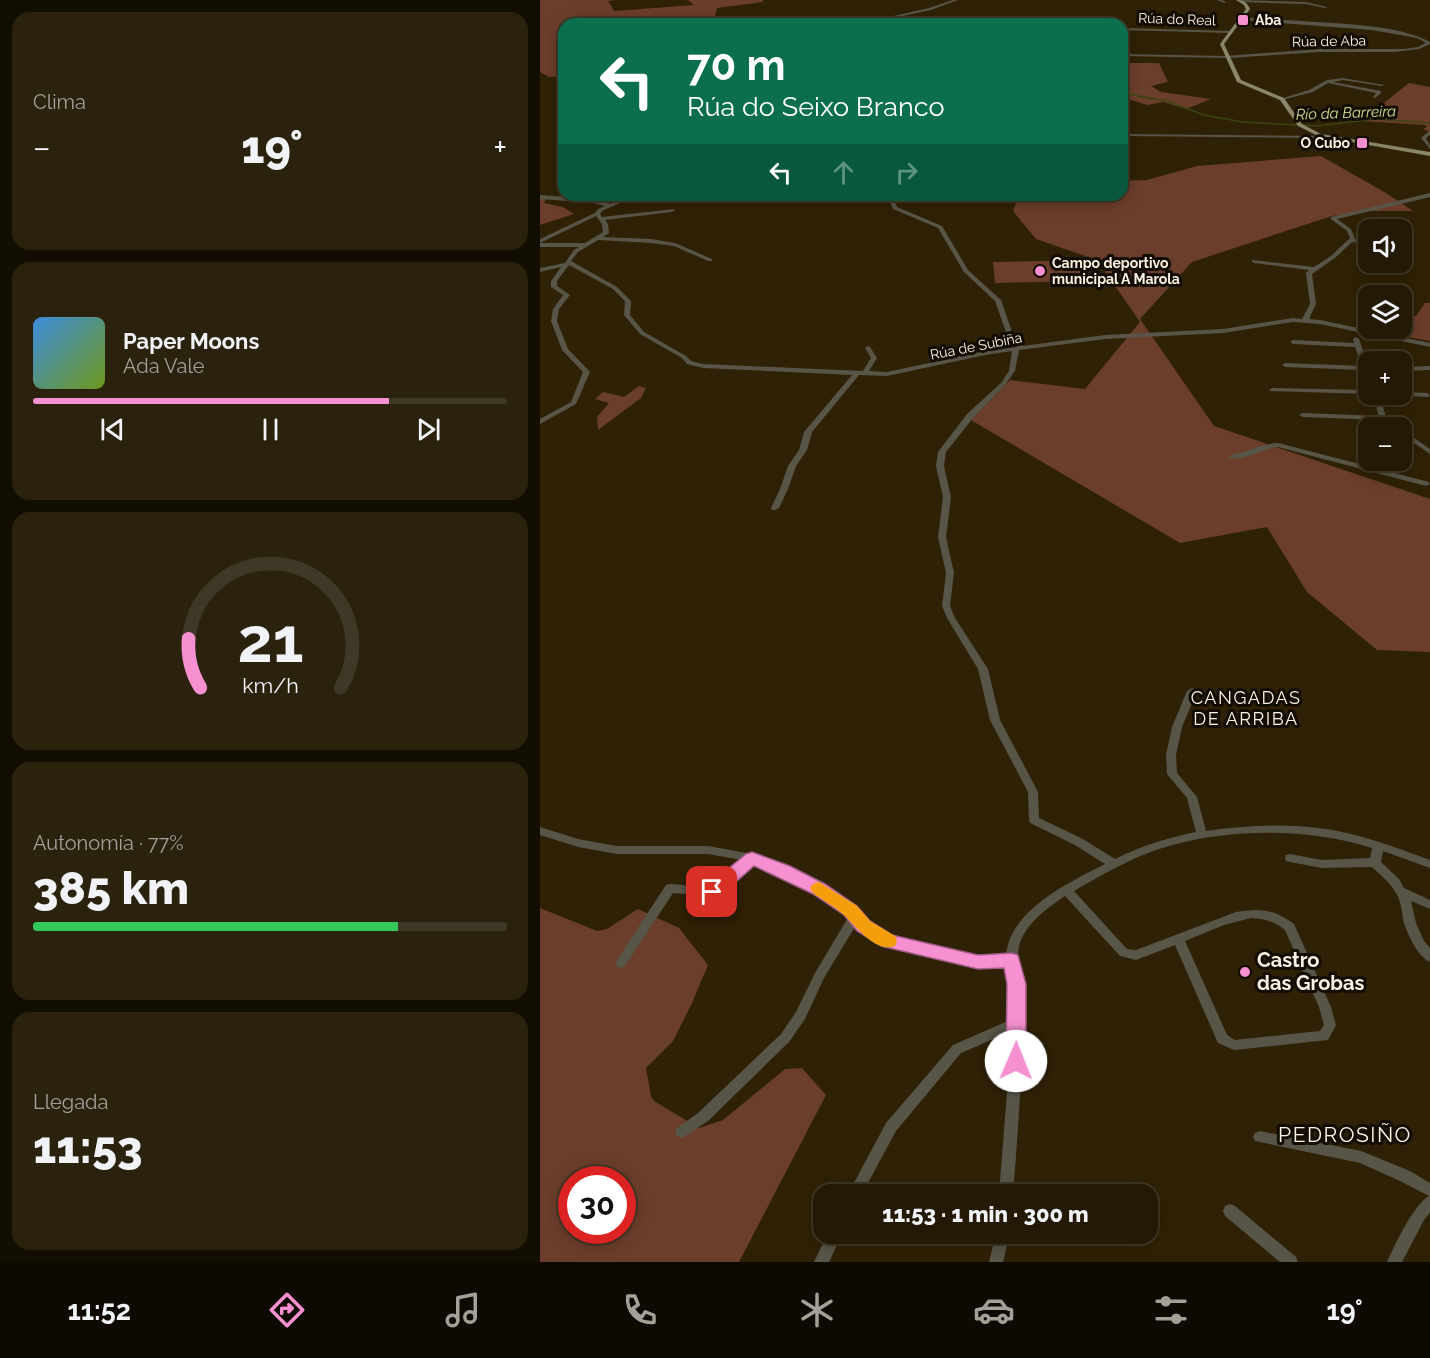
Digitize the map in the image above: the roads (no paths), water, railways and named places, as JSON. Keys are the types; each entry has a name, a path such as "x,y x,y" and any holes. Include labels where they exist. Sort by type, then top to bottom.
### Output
{"main road":[{"path":"1239,0 1248,8 1222,44 1239,81 1282,99 1300,125 1329,137 1430,154"}],"street":[{"path":"888,18 930,9 956,0"},
{"path":"1239,0 1306,3 1325,8"},
{"name":"Rúa de Aba","path":"1128,54 1169,57 1227,56 1330,49 1396,51 1426,49 1429,42 1422,37 1389,29 1241,19"},
{"name":"Rúa do Real","path":"1128,28 1231,32"},
{"path":"1422,37 1430,35"},
{"path":"1128,51 1133,54"},
{"path":"1282,99 1311,91 1332,79 1382,85"},
{"path":"1327,82 1379,92 1375,97"},
{"path":"1430,133 1423,138 1430,148"},
{"path":"1128,135 1329,137"},
{"path":"1305,320 1313,304 1309,273 1333,257 1353,238 1349,230 1333,218 1430,195"},
{"path":"540,197 558,199"},
{"path":"574,201 608,205"},
{"path":"540,422 574,403 587,372 565,350 554,321 556,309 567,295 554,287 554,281 576,251 606,233 600,210 618,201"},
{"path":"892,201 895,208 940,227 946,233 966,271 998,300 1009,332 1018,349 1012,371 1003,384 970,416 942,452 940,466 947,497 942,537 950,573 946,606 982,669 995,720 1033,792 1034,819 1079,842 1114,864"},
{"path":"540,243 600,216 672,210"},
{"path":"599,239 651,241 675,245 710,260"},
{"path":"1351,240 1358,241"},
{"path":"540,243 584,245"},
{"path":"1254,261 1315,269"},
{"path":"540,270 567,263"},
{"name":"Rúa de Subiña","path":"567,263 615,288 628,301 627,315 642,333 684,357 689,363 703,366 887,374 915,370 985,353 1105,337 1223,331 1305,320 1430,345"},
{"path":"1354,330 1360,351"},
{"path":"1293,342 1358,345"},
{"path":"775,508 792,466 803,450 808,432 874,358 868,348"},
{"path":"1285,365 1358,369"},
{"path":"1412,369 1430,368"},
{"path":"1272,390 1358,392"},
{"path":"1412,394 1427,395"},
{"path":"1303,415 1358,417"},
{"path":"1412,439 1430,452"},
{"path":"1233,457 1246,456 1268,445 1278,445 1428,484 1430,493"},
{"path":"1192,691 1177,727 1171,755 1172,774 1192,797 1202,835"},
{"path":"540,831 578,843 617,850 708,850 752,858 819,889 855,916 863,926 888,941 978,962 1012,960"},
{"path":"1007,1184 1016,1081 1017,984 1012,960 1013,943 1027,919 1066,890 1114,864 1152,847 1202,835 1300,831 1343,836 1430,864"},
{"path":"1375,863 1378,846"},
{"path":"621,963 670,888 712,892 752,858"},
{"path":"1290,858 1328,864 1362,861 1375,863 1395,882 1406,899 1410,923 1420,944 1430,957"},
{"path":"1066,890 1125,953 1136,955 1178,939 1245,914 1263,913 1281,918 1290,927 1326,1006 1330,1026 1324,1036 1234,1046 1222,1039 1178,939"},
{"path":"1400,891 1430,905"},
{"path":"682,1132 702,1117 785,1038 801,1015 819,976 855,916"},
{"path":"860,1184 891,1127 957,1049 1017,1023"},
{"path":"1260,1137 1361,1157 1405,1176 1430,1190"},
{"path":"1394,1262 1419,1215 1430,1202"},
{"path":"1230,1211 1291,1262"},
{"path":"821,1262 830,1244"},
{"path":"996,1262 1000,1244"}],"waterway":[{"name":"Río da Barreira","path":"1128,94 1166,101 1204,115 1243,122 1316,126 1377,119 1430,123"}],"place":[{"name":"Aba","path":"1243,20"},
{"name":"O Cubo","path":"1362,143"},
{"name":"Campo deportivo municipal A Marola","path":"1040,271"},
{"name":"Castro das Grobas","path":"1245,972"}],"district":[{"name":"CANGADAS DE ARRIBA","path":"1246,708"},
{"name":"PEDROSIÑO","path":"1345,1135"}]}
